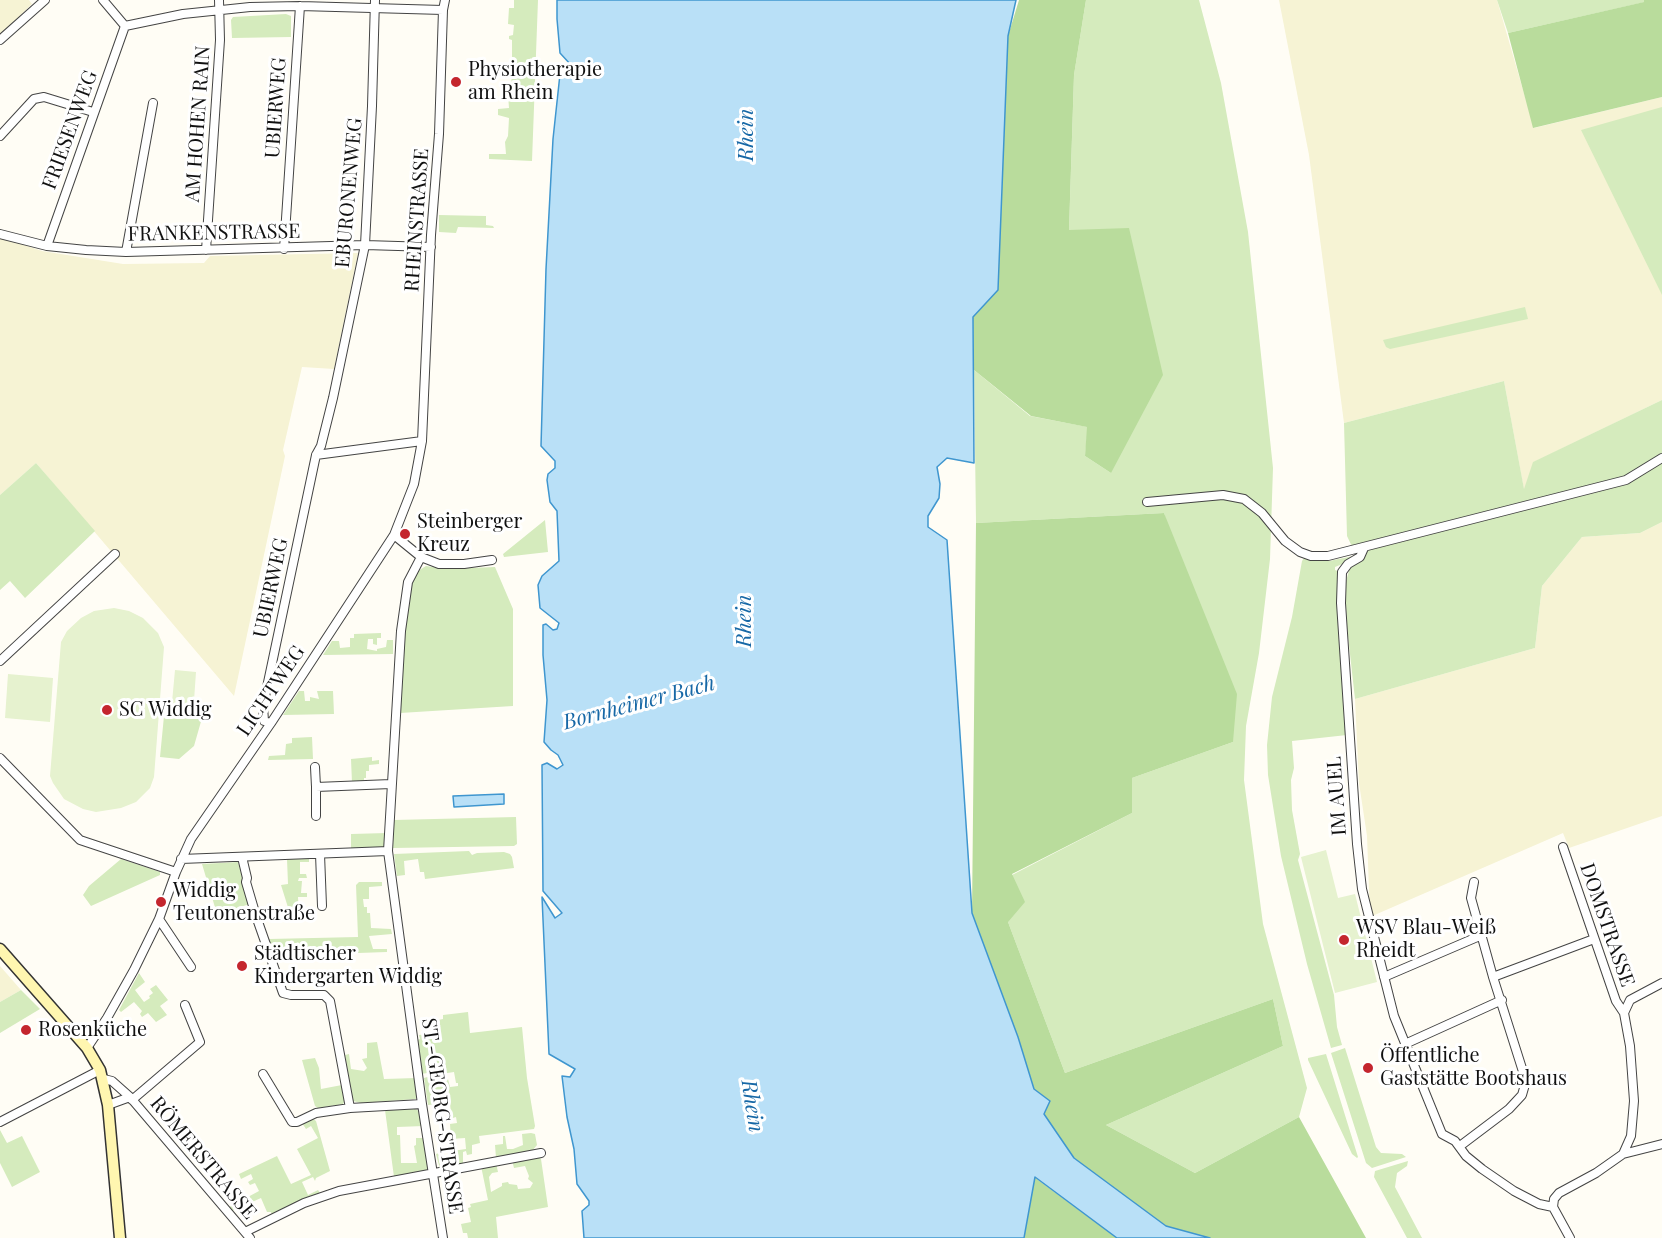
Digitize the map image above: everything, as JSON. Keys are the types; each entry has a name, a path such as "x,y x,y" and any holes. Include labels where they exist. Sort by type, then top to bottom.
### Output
{"main road":[{"path":"0,949 87,1048 102,1074 108,1105 120,1238"}],"street":[{"path":"0,40 45,0"},
{"path":"103,0 125,26 220,10 376,4 442,10"},
{"name":"AM HOHEN RAIN","path":"206,250 220,40 219,0"},
{"name":"RHEINSTRASSE","path":"422,441 439,135 442,10 445,0"},
{"name":"EBURONENWEG","path":"316,455 321,446 333,398 365,245 376,4"},
{"name":"UBIERWEG","path":"284,249 300,6"},
{"name":"FRIESENWEG","path":"47,246 125,26"},
{"path":"0,136 34,99 44,97 93,112"},
{"path":"126,252 153,103"},
{"name":"FRANKENSTRASSE","path":"0,234 47,246 126,252 365,245 431,247"},
{"path":"316,455 422,441"},
{"name":"LICHTWEG","path":"87,1048 107,1018 159,920 181,859 191,839 271,723 394,535 414,484 422,441"},
{"name":"UBIERWEG","path":"271,723 264,721 263,706 316,455"},
{"path":"1147,502 1223,495 1244,499 1262,513 1285,542 1311,556 1328,556 1626,480 1662,458"},
{"path":"394,535 421,557 439,564 464,564 492,560"},
{"name":"IM AUEL","path":"1364,548 1360,557 1348,564 1342,572 1341,603 1362,889 1394,1017 1442,1134 1460,1146 1466,1156 1514,1191 1539,1204 1553,1207"},
{"path":"0,661 115,554"},
{"name":"ST.-GEORG-STRASSE","path":"421,557 408,582 401,631 388,851 422,1104 443,1238"},
{"path":"0,758 80,840 176,872"},
{"path":"315,767 316,816"},
{"path":"316,787 391,784"},
{"name":"DOMSTRASSE","path":"1563,847 1616,1001 1624,1013 1630,1046 1634,1101 1631,1136 1623,1154"},
{"path":"181,859 388,851"},
{"path":"320,854 322,906"},
{"path":"242,857 246,882 256,916 283,993 291,995 324,994 330,1001 350,1108"},
{"path":"1460,1146 1509,1108 1522,1095 1526,1081 1471,898 1474,882"},
{"path":"159,920 190,967"},
{"path":"1384,977 1482,935"},
{"path":"1493,977 1594,939"},
{"path":"1624,1013 1630,1000 1662,983"},
{"path":"1405,1044 1502,1000"},
{"name":"RÖMERSTRASSE","path":"108,1105 131,1098 200,1042 185,1005"},
{"path":"0,1122 102,1074"},
{"name":"RÖMERSTRASSE","path":"102,1074 131,1098 247,1235"},
{"path":"263,1074 292,1122 316,1113 350,1108 422,1104"},
{"path":"1570,1238 1553,1207 1554,1199 1559,1193 1596,1173 1623,1154 1662,1144"},
{"path":"247,1235 304,1203 339,1191 541,1153"}],"shaded area":[{"path":"0,0 29,0 32,4 0,35"},
{"path":"1279,0 1497,0 1534,128 1662,97 1662,400 1534,462 1524,490 1504,381 1344,423 1309,155"},
{"path":"0,237 42,251 123,264 204,263 210,256 358,253 334,369 302,367 283,450 285,456 234,696 36,463 0,495"},
{"path":"1662,522 1662,816 1569,848 1563,833 1370,917 1367,836 1359,783 1355,699 1535,648 1542,586 1582,537 1640,533"},
{"path":"0,966 21,990 0,1002"}],"green space":[{"path":"514,0 538,0 532,161 489,159 489,154 506,154 505,142 508,136 509,118 498,115 498,109 509,108 508,95 511,89 512,71 495,70 495,65 512,66 512,40 509,36 513,35 514,25 508,24 509,8 514,8"},
{"path":"1019,0 1086,0 1074,75 1069,230 1129,228 1163,375 1111,473 1085,456 1087,427 1031,416 974,370 973,317 998,289 1008,36"},
{"path":"1086,0 1199,0 1221,83 1248,232 1273,468 1270,559 1259,653 1246,726 1244,780 1263,924 1307,1088 1299,1117 1195,1173 1106,1125 1283,1046 1273,999 1065,1073 1008,922 1012,875 1132,813 1132,778 1233,742 1164,513 976,523 974,370 1030,416 1088,427 1085,456 1111,473 1069,230 1074,75"},
{"path":"1497,0 1644,0 1645,2 1508,33"},
{"path":"1644,0 1662,0 1662,97 1533,128 1508,33 1644,2"},
{"path":"286,14 291,16 291,37 232,38 231,20 233,17"},
{"path":"1662,107 1662,295 1581,130"},
{"path":"439,215 486,216 486,225 494,228 458,227 456,233 439,232"},
{"path":"1525,307 1528,319 1390,349 1386,347 1383,340"},
{"path":"1504,381 1524,489 1533,462 1662,400 1662,522 1640,533 1582,537 1542,586 1535,648 1355,699 1345,585 1352,560 1335,567 1335,570 1340,572 1347,735 1292,741 1294,768 1291,780 1292,810 1300,854 1298,860 1334,995 1337,1027 1342,1045 1331,1048 1307,964 1281,856 1268,775 1267,745 1272,697 1292,617 1302,561 1304,558 1329,561 1354,556 1355,553 1347,536 1344,423"},
{"path":"36,463 95,531 25,598 10,581 0,590 0,495"},
{"path":"1164,513 1237,694 1233,742 1132,778 1132,813 1012,874 1025,902 1008,922 1065,1073 1273,999 1283,1046 1106,1125 1195,1173 1299,1117 1366,1238 1210,1238 1166,1226 1074,1158 1044,1114 1050,1101 1034,1089 1018,1037 972,913 976,523"},
{"path":"545,520 548,552 504,557 503,554"},
{"path":"426,566 446,569 495,567 513,609 513,706 400,713 406,608 412,582 418,571"},
{"name":"SC Widdig","path":"114,608 129,611 143,618 158,633 164,647 154,777 150,788 136,802 121,808 96,812 83,809 64,799 50,776 61,642 67,631 81,618 94,611"},
{"path":"381,633 381,638 377,638 377,645 373,644 373,639 368,639 367,649 377,651 377,649 386,647 387,640 393,640 393,654 323,655 332,641 339,641 340,648 350,647 350,638 354,638 354,634"},
{"path":"175,670 196,672 193,715 171,713"},
{"path":"8,674 53,678 50,722 5,718"},
{"path":"299,691 304,691 305,701 310,701 310,697 319,699 317,691 333,691 334,714 283,715"},
{"path":"164,716 202,718 194,746 179,759 160,757"},
{"path":"312,737 313,759 268,760 269,756 285,755 286,744 292,743 292,738"},
{"path":"372,757 372,761 379,760 379,764 369,765 364,782 352,783 351,759"},
{"path":"516,817 517,844 514,846 393,848 394,820"},
{"path":"387,833 384,848 351,849 351,834"},
{"name":"WSV Blau-Weiß Rheidt","path":"1326,850 1338,898 1355,894 1377,982 1335,993 1301,857"},
{"path":"469,851 472,855 504,852 510,854 514,868 425,879 424,872 420,872 418,859 404,861 405,875 397,876 394,854"},
{"path":"121,859 160,872 160,875 91,906 83,895 89,886"},
{"path":"287,859 309,859 309,862 300,862 300,874 306,874 307,878 299,878 298,881 302,881 301,893 307,893 307,897 298,897 299,917 291,917 281,885 288,884"},
{"path":"238,862 250,904 217,914 202,864"},
{"path":"359,882 382,882 382,886 369,887 369,899 363,899 367,913 370,913 371,928 391,929 392,934 369,936 373,949 387,949 387,952 329,954 307,951 294,955 273,954 269,939 358,937 356,885"},
{"path":"139,973 145,982 135,990 144,1002 153,993 150,989 156,985 168,1000 160,1006 167,1015 156,1022 148,1013 142,1017 140,1014 142,1011 134,1002 121,1012 119,1010"},
{"path":"21,990 40,1009 0,1033 0,1002"},
{"path":"468,1012 470,1033 522,1027 535,1126 534,1129 479,1136 480,1143 472,1145 472,1154 467,1155 466,1151 463,1152 463,1164 440,1169 436,1154 439,1153 441,1161 452,1159 452,1151 466,1149 465,1138 451,1139 450,1124 457,1123 456,1117 449,1119 450,1103 428,1105 424,1078 434,1075 435,1080 448,1079 450,1087 458,1086 458,1083 456,1083 454,1072 441,1074 440,1071 421,1074 417,1040 420,1039 419,1035 439,1033 438,1020 443,1019 443,1015"},
{"path":"377,1042 384,1079 416,1078 416,1099 361,1103 353,1101 345,1055 349,1054 351,1069 364,1071 367,1068 362,1059 367,1058 367,1043"},
{"path":"1345,1048 1376,1147 1381,1153 1402,1154 1406,1157 1372,1168 1366,1163 1331,1053"},
{"path":"1326,1054 1357,1158 1352,1154 1308,1060 1308,1058"},
{"path":"315,1058 319,1068 321,1089 342,1085 345,1100 343,1104 318,1108 315,1106 302,1060"},
{"path":"415,1109 419,1111 424,1126 397,1127 397,1135 400,1135 401,1163 417,1163 414,1146 416,1138 425,1138 428,1167 426,1171 394,1177 385,1110"},
{"path":"312,1118 316,1121 330,1171 316,1178 315,1181 313,1177 302,1182 308,1195 318,1190 320,1193 272,1216 271,1212 267,1212 261,1198 232,1211 229,1207 235,1204 232,1195 242,1190 246,1198 259,1191 255,1183 250,1185 248,1182 253,1179 251,1174 241,1179 239,1174 277,1156 291,1184 311,1175 297,1149 318,1138 311,1126 306,1129 302,1123"},
{"path":"0,1130 7,1143 22,1136 40,1172 12,1187 0,1163"},
{"path":"522,1134 535,1134 537,1145 532,1151 496,1158 495,1145 503,1144 503,1136 505,1136 507,1149 513,1149 523,1145"},
{"path":"537,1156 541,1159 548,1207 496,1217 498,1238 468,1238 467,1233 463,1233 461,1224 471,1222 468,1208 471,1207 470,1204 488,1200 481,1166 496,1163 498,1172 492,1173 489,1177 491,1192 502,1186 502,1183 508,1182 517,1185 518,1189 530,1188 533,1183 528,1179 525,1166 514,1168 512,1160"},
{"path":"1408,1161 1407,1166 1397,1173 1395,1187 1422,1238 1407,1238 1374,1177 1375,1171"},
{"path":"1034,1177 1117,1238 1024,1238"}],"water":[{"path":"557,0 1016,0 1008,36 998,290 973,317 974,463 947,458 937,467 940,484 939,498 928,516 928,527 947,540 972,913 1018,1037 1034,1089 1050,1101 1044,1114 1074,1158 1166,1226 1210,1238 1117,1238 1035,1177 1024,1238 584,1238 582,1211 589,1205 589,1201 577,1184 574,1149 562,1076 570,1077 575,1069 549,1054 542,897 555,918 562,913 543,891 542,765 547,763 557,769 563,765 558,755 544,742 547,700 543,625 546,624 553,630 557,629 559,623 540,608 538,585 542,576 559,561 557,511 550,502 547,480 548,474 555,468 555,461 541,446 546,269 553,139 560,74 571,70 571,65 560,53"},
{"path":"504,794 504,804 454,807 453,796"}],"place":[{"name":"Physiotherapie am Rhein","path":"456,82"},
{"name":"Steinberger Kreuz","path":"405,534"},
{"name":"SC Widdig","path":"107,710"},
{"name":"Widdig Teutonenstraße","path":"161,902"},
{"name":"WSV Blau-Weiß Rheidt","path":"1344,940"},
{"name":"Städtischer Kindergarten Widdig","path":"242,966"},
{"name":"Rosenküche","path":"26,1030"},
{"name":"Öffentliche Gaststätte Bootshaus","path":"1368,1068"}],"water label":[{"name":"Rhein","path":"746,135"},
{"name":"Rhein","path":"744,621"},
{"name":"Bornheimer Bach","path":"639,703"},
{"name":"Rhein","path":"752,1106"}]}
